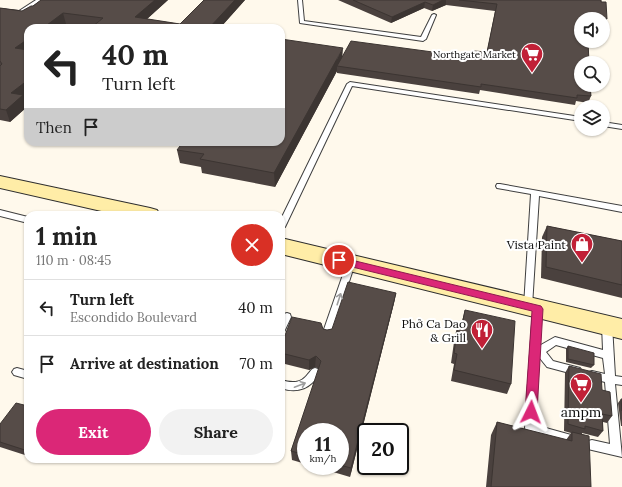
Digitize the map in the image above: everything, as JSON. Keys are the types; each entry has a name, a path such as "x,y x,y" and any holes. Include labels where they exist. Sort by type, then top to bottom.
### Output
{"main road":[{"path":"0,182 132,211"},
{"path":"285,247 615,327"}],"lane":[{"path":"0,10 20,13 39,0"},
{"path":"300,0 302,22 423,39 434,15"},
{"path":"285,220 350,84 574,118"},
{"path":"610,125 622,127"},
{"path":"500,186 622,208"},
{"path":"535,192 533,308 537,350 530,428 580,442"},
{"path":"0,213 24,219"},
{"path":"327,335 351,263"},
{"path":"285,321 287,317"},
{"path":"592,445 619,451 608,355 615,327"},
{"path":"537,350 555,341 608,355"},
{"path":"537,350 550,364 622,381"},
{"path":"17,372 24,374"},
{"path":"285,385 298,387 308,381 314,372"}],"building":[{"path":"41,0 155,0 135,17 180,24 96,24 103,18 63,13 48,24 24,24 24,42 15,48 24,49 24,83 11,93 23,95 6,110 0,109 0,66 2,64 0,61 0,8 22,11"},
{"path":"204,0 235,0 213,24 180,24"},
{"path":"353,0 443,0 433,5 425,2 392,17"},
{"path":"459,0 601,0 601,2 606,2 607,12 574,12 574,48 588,48 589,56 574,56 574,92 591,92 591,96 577,95 577,98 481,84 481,87 337,66 351,41 455,55 456,53 473,55 474,51 487,52 497,4"},
{"path":"285,40 343,48 274,173 200,159 204,154 177,150 180,146 285,146"},
{"name":"Vista Paint","path":"547,226 622,241 622,285 546,267"},
{"path":"348,282 396,293 363,423 357,423 357,445 351,468 349,467 349,423 300,423 321,361 316,356 309,360 285,354 285,335 292,317 321,323 323,329 332,329"},
{"name":"Phở Ca Dao & Grill","path":"465,310 515,321 511,384 454,370 457,354 454,353 458,325 462,325"},
{"path":"568,346 594,353 594,365 568,359"},
{"name":"ampm","path":"569,366 601,374 602,390 610,392 612,416 602,414 603,431 585,426 585,429 568,424"},
{"path":"16,403 24,405 24,450 0,442 0,424"},
{"path":"497,422 572,441 572,432 589,436 591,487 491,487"},
{"path":"297,433 297,453 291,451"}],"place":[{"name":"Northgate Market","path":"532,74"},
{"name":"Vista Paint","path":"582,264"},
{"name":"Phở Ca Dao & Grill","path":"482,350"},
{"name":"ampm","path":"581,404"}],"route":[{"path":"339,260 538,309 534,349 531,412"}]}
